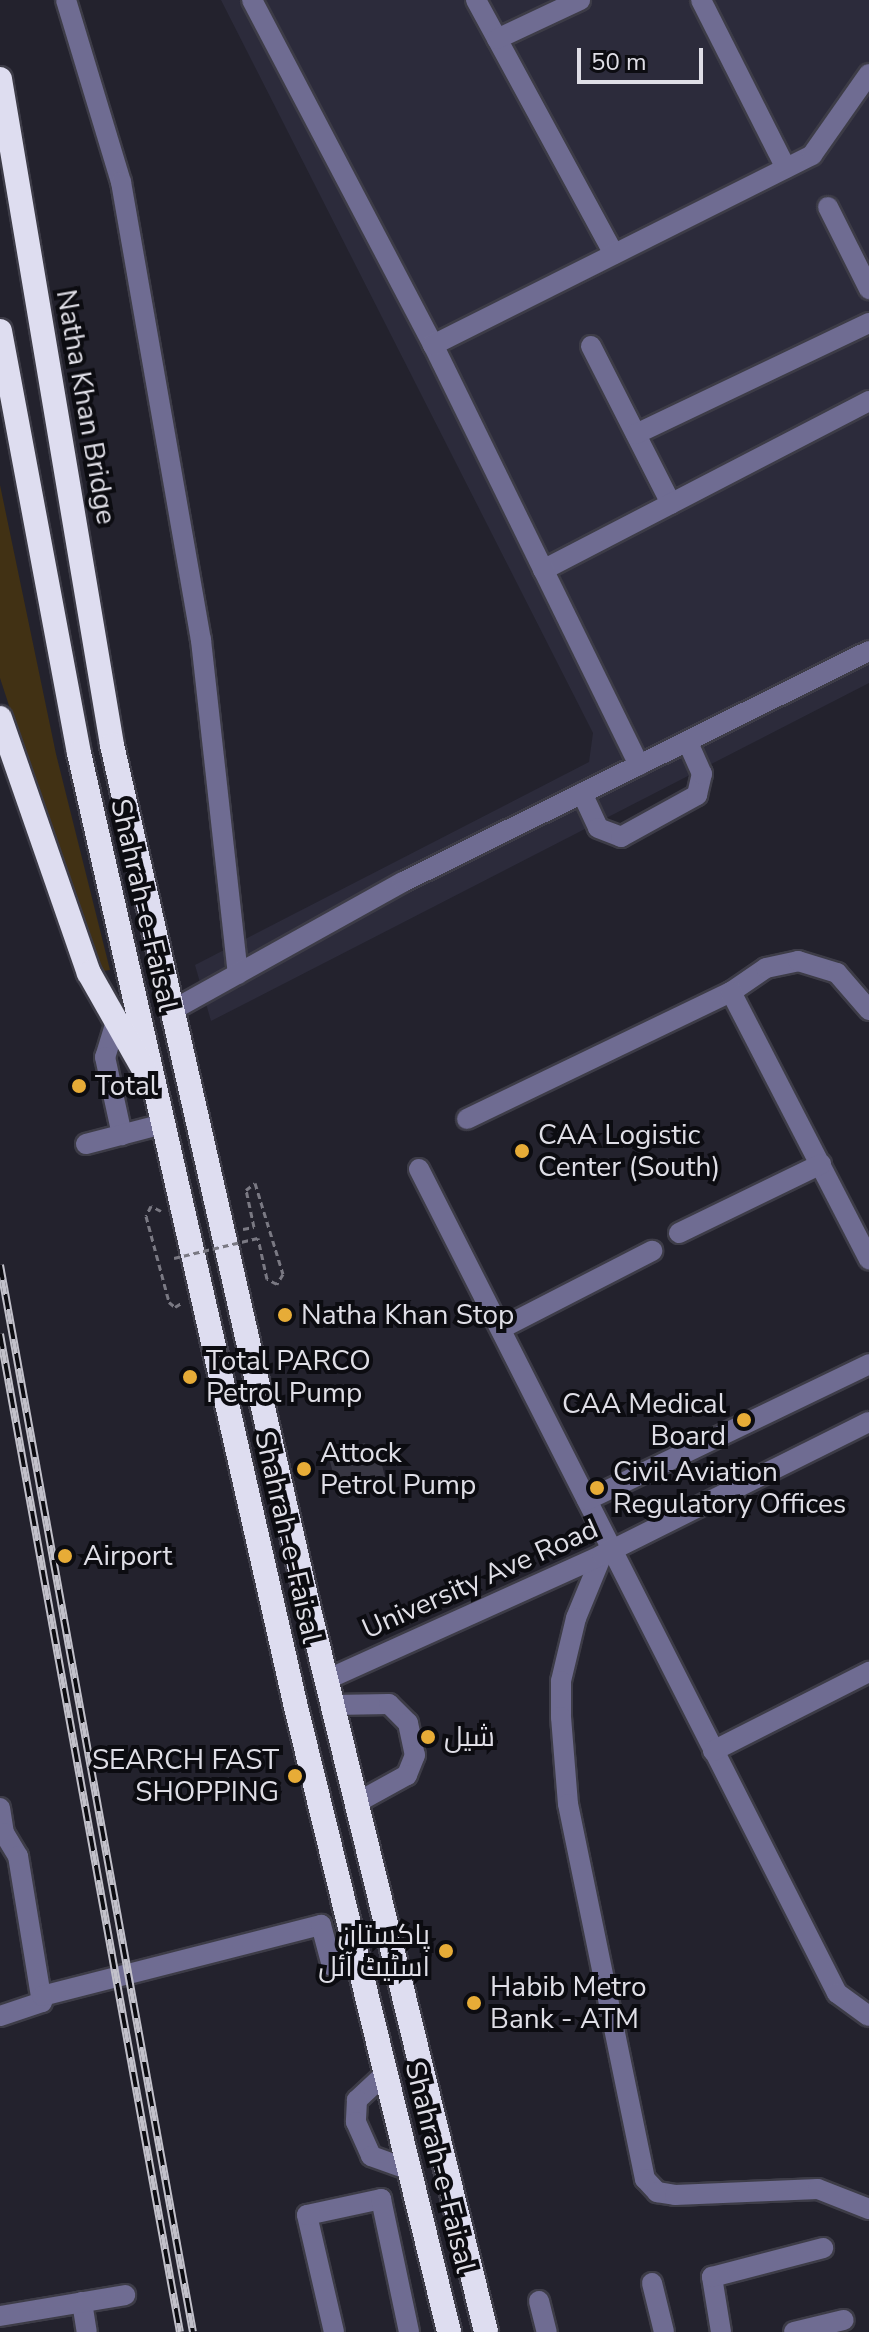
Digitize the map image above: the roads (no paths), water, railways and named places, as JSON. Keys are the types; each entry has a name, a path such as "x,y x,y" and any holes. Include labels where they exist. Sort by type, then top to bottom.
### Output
{"highway":[{"name":"Natha Khan Bridge","path":"0,79 112,745 171,1011"},
{"name":"Shahrah-e-Faisal","path":"0,331 79,753 358,1960 449,2332"},
{"path":"0,718 89,973 115,1025 155,1087"},
{"name":"Shahrah-e-Faisal","path":"171,1011 334,1705 486,2332"}],"street":[{"path":"66,0 121,182 201,640 238,974"},
{"path":"252,0 433,345 639,765"},
{"path":"476,0 614,254"},
{"path":"497,39 580,0"},
{"path":"701,0 786,168"},
{"path":"433,345 812,155 869,74"},
{"path":"828,207 869,289"},
{"path":"636,434 869,323"},
{"path":"591,346 671,504"},
{"path":"543,570 869,401"},
{"path":"171,1011 582,793 869,651"},
{"path":"582,793 598,828 621,837 697,795 702,774 687,741"},
{"path":"467,1119 711,996 731,992 766,968 798,961 837,973 869,1010"},
{"path":"731,992 869,1259"},
{"path":"115,1025 105,1057 122,1135"},
{"path":"86,1144 163,1124"},
{"path":"679,1233 821,1164"},
{"path":"419,1169 587,1500 607,1552 837,1993 869,2016"},
{"path":"502,1328 652,1251"},
{"path":"587,1500 869,1364"},
{"name":"University Ave Road","path":"328,1679 607,1552 869,1422"},
{"path":"607,1552 576,1618 561,1681 561,1717 568,1804 645,2179 657,2192 675,2195 818,2189 869,2209"},
{"path":"713,1751 869,1672"},
{"path":"334,1705 389,1704 408,1723 415,1755 407,1775 358,1802"},
{"path":"0,1808 4,1838 18,1856 42,1996 36,2009 0,2016"},
{"path":"42,1996 321,1925 332,1966 358,1960"},
{"path":"386,2073 357,2100 356,2122 371,2156 410,2170"},
{"path":"334,2332 307,2215 381,2199 409,2332"},
{"path":"721,2332 712,2277 823,2248"},
{"path":"652,2283 664,2332"},
{"path":"4,2332 0,2316 125,2295"},
{"path":"539,2301 547,2332"},
{"path":"82,2302 87,2332"},
{"path":"794,2332 844,2320"}],"railway":[{"path":"0,1265 193,2332"},
{"path":"0,1334 180,2332"}],"place":[{"name":"Total","path":"79,1086"},
{"name":"CAA Logistic Center (South)","path":"522,1151"},
{"name":"Natha Khan Stop","path":"285,1315"},
{"name":"Total PARCO Petrol Pump","path":"190,1377"},
{"name":"CAA Medical Board","path":"744,1420"},
{"name":"Attock Petrol Pump","path":"304,1469"},
{"name":"Civil Aviation Regulatory Offices","path":"597,1488"},
{"name":"Airport","path":"65,1556"},
{"name":"شیل","path":"428,1737"},
{"name":"SEARCH FAST SHOPPING","path":"295,1776"},
{"name":"پاکستان اسٹیٹ آئل","path":"446,1951"},
{"name":"Habib Metro Bank - ATM","path":"474,2003"}]}
